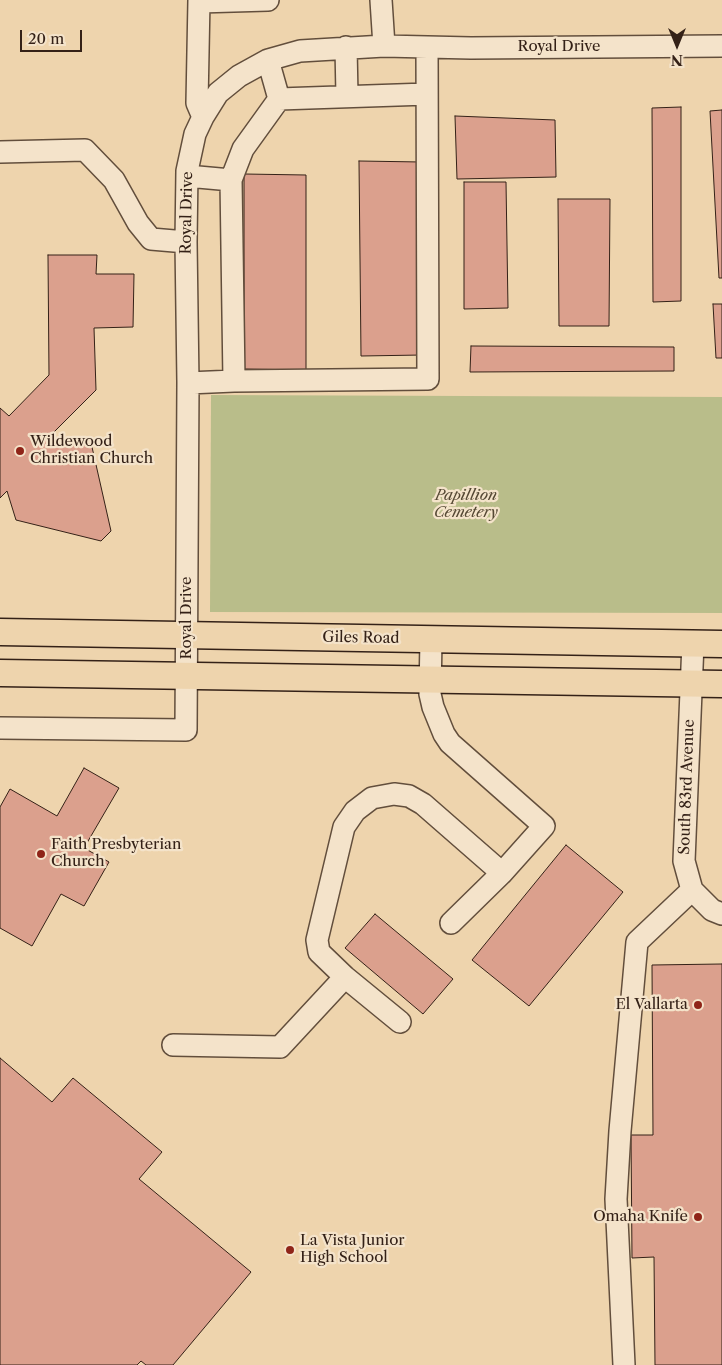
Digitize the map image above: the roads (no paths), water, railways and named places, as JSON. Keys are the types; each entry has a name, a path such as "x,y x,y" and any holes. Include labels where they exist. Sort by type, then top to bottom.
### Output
{"main road":[{"name":"Giles Road","path":"0,632 722,644"},
{"path":"0,673 722,684"}],"street":[{"path":"203,117 197,104 199,1 268,0"},
{"path":"381,0 384,46"},
{"name":"Royal Drive","path":"0,728 186,730 187,176 196,134 203,117 218,93 239,76 268,60 300,51 384,46 427,48 722,46"},
{"path":"346,48 347,96"},
{"path":"188,384 234,381 428,379 427,48"},
{"path":"234,381 231,180 243,149 278,99 268,60"},
{"path":"278,99 427,94"},
{"path":"0,152 85,150 114,180 138,223 151,238 186,242"},
{"path":"187,176 231,180"},
{"path":"431,639 430,680 433,707 439,726 450,742 544,826 502,873 451,923"},
{"name":"South 83rd Avenue","path":"693,644 684,861 692,890 712,910 722,914"},
{"path":"400,1022 345,977 319,952 317,940 344,827 355,811 372,798 394,794 409,796 423,804 502,873"},
{"path":"624,1365 616,1198 637,942 692,890"},
{"path":"173,1045 280,1047 345,977"}],"place":[{"name":"Wildewood Christian Church","path":"20,451"},
{"name":"Faith Presbyterian Church","path":"41,854"},
{"name":"El Vallarta","path":"698,1005"},
{"name":"Omaha Knife","path":"698,1217"},
{"name":"La Vista Junior High School","path":"290,1250"}],"park label":[{"name":"Papillion Cemetery","path":"466,504"}]}
